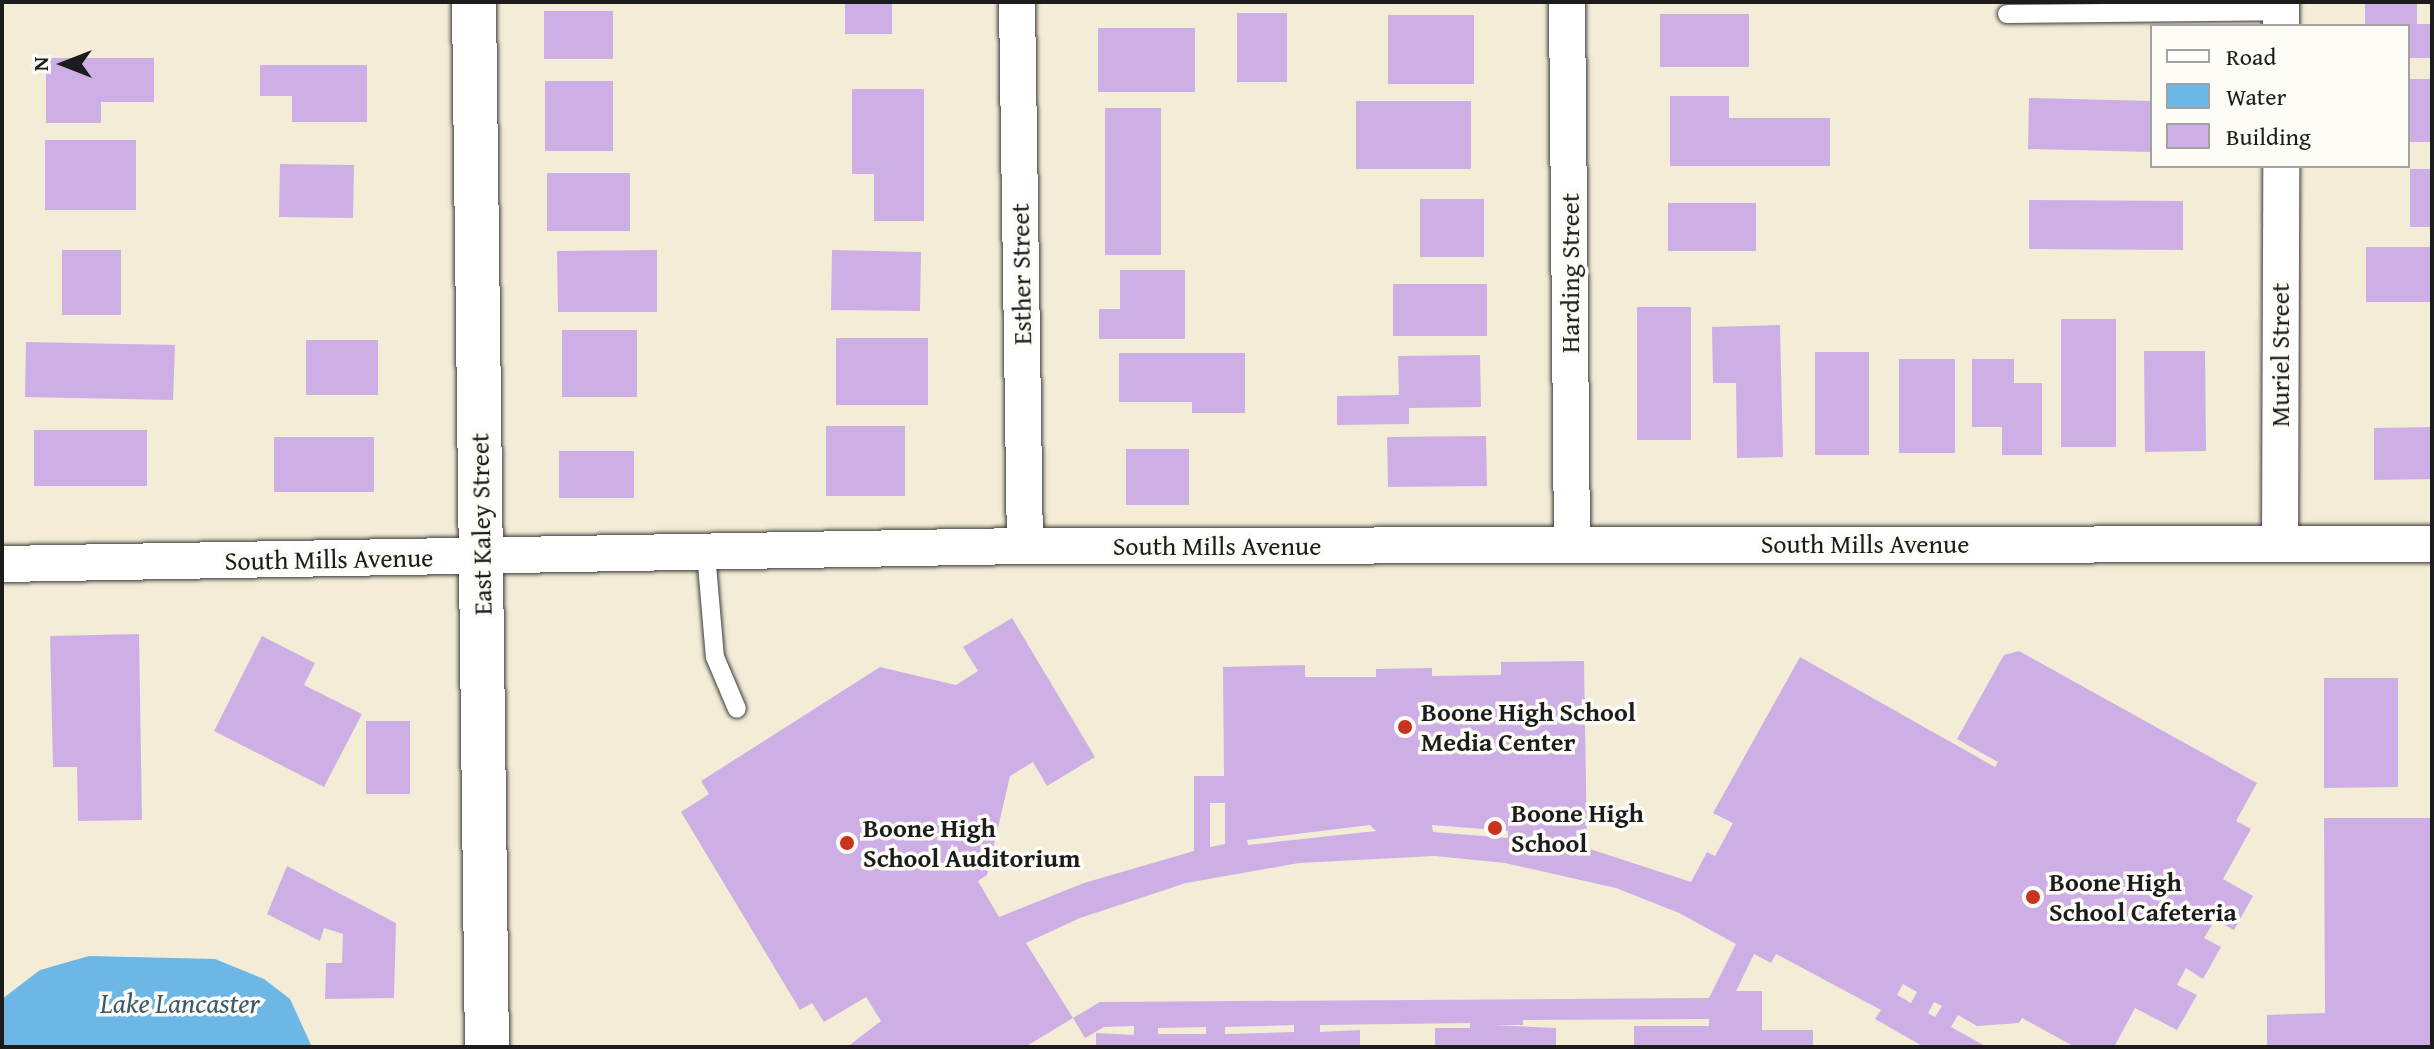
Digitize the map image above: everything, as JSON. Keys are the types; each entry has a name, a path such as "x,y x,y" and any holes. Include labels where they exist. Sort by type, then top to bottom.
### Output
{"street":[{"name":"East Kaley Street","path":"474,2 487,1047"},
{"name":"Esther Street","path":"1017,2 1025,546"},
{"name":"Harding Street","path":"1567,2 1572,544"},
{"name":"Muriel Street","path":"2280,543 2281,168"},
{"name":"South Mills Avenue","path":"2,564 481,558 1025,546 2432,544"}],"lane":[{"path":"2007,14 2281,13"},
{"path":"706,553 715,657 737,709"}],"water":[{"name":"Lake Lancaster","path":"89,956 215,959 264,979 290,999 312,1047 2,1047 2,999 40,970"}],"building":[{"path":"845,2 892,2 892,34 845,34"},
{"path":"2365,2 2417,2 2417,24 2432,24 2432,58 2410,58 2410,24 2365,24"},
{"path":"544,11 613,11 613,59 544,59"},
{"path":"1237,13 1287,13 1287,82 1237,82"},
{"path":"1660,14 1749,14 1749,67 1660,67"},
{"path":"1388,15 1474,15 1474,84 1388,84"},
{"path":"1098,28 1195,28 1195,92 1098,92"},
{"path":"46,58 154,58 154,102 101,102 101,123 46,123"},
{"path":"260,65 367,65 367,122 292,122 292,96 260,96"},
{"path":"2410,79 2432,79 2432,142 2410,142"},
{"path":"545,81 613,81 613,151 545,151"},
{"path":"852,89 924,89 924,221 874,221 874,174 852,174"},
{"path":"1670,96 1729,96 1729,118 1830,118 1830,166 1670,166"},
{"path":"2029,98 2150,101 2150,152 2028,149"},
{"path":"1356,101 1471,101 1471,169 1356,169"},
{"path":"1105,108 1161,108 1161,255 1105,255"},
{"path":"45,140 136,140 136,210 45,210"},
{"path":"280,164 354,165 353,218 279,217"},
{"path":"2410,169 2432,169 2432,227 2410,227"},
{"path":"547,173 630,173 630,231 547,231"},
{"path":"1420,199 1484,199 1484,257 1420,257"},
{"path":"2029,200 2183,201 2183,250 2029,249"},
{"path":"1668,203 1756,203 1756,251 1668,251"},
{"path":"2366,247 2432,247 2432,302 2366,302"},
{"path":"62,250 121,250 121,315 62,315"},
{"path":"657,250 657,312 558,312 557,251"},
{"path":"832,250 921,252 920,311 831,310"},
{"path":"1120,270 1185,270 1185,339 1099,339 1099,309 1120,309"},
{"path":"1393,284 1487,284 1487,336 1393,336"},
{"path":"1637,307 1691,307 1691,440 1637,440"},
{"path":"2061,319 2116,319 2116,447 2061,447"},
{"path":"1780,325 1783,457 1737,458 1736,383 1713,383 1712,327"},
{"path":"562,330 637,330 637,397 562,397"},
{"path":"836,338 928,338 928,405 836,405"},
{"path":"306,340 378,340 378,395 306,395"},
{"path":"26,342 175,345 173,400 25,397"},
{"path":"2144,351 2205,351 2206,451 2145,452"},
{"path":"1815,352 1869,352 1869,455 1815,455"},
{"path":"1119,353 1245,353 1245,413 1192,413 1192,402 1119,402"},
{"path":"1480,355 1481,407 1409,408 1409,424 1337,425 1337,396 1399,395 1398,356"},
{"path":"1899,359 1955,359 1955,453 1899,453"},
{"path":"1972,359 2014,359 2014,383 2042,383 2042,455 2002,455 2002,427 1972,427"},
{"path":"826,426 905,426 905,496 826,496"},
{"path":"2432,427 2432,479 2374,480 2374,428"},
{"path":"34,430 147,430 147,486 34,486"},
{"path":"1486,436 1487,486 1388,487 1387,437"},
{"path":"274,437 374,437 374,492 274,492"},
{"path":"1126,449 1189,449 1189,505 1126,505"},
{"path":"559,451 634,451 634,498 559,498"},
{"path":"1012,618 1095,757 1047,786 1033,762 1010,776 987,875 978,881 999,917 1084,883 1194,851 1194,776 1224,776 1223,667 1305,665 1305,677 1376,677 1376,669 1432,668 1432,676 1501,675 1501,662 1584,661 1587,848 1691,882 1707,852 1715,856 1733,823 1713,813 1800,657 1995,767 1998,762 1957,739 2004,655 2019,651 2257,783 2236,821 2251,829 2223,879 2253,896 2234,930 2215,920 2204,938 2221,947 2203,979 2186,968 2177,985 2197,995 2177,1030 2135,1008 2114,1047 2075,1047 2022,1018 2019,1023 1977,1026 1958,1015 1951,1027 1987,1047 1924,1047 1875,1019 1881,1010 1776,954 1771,963 1754,954 1736,991 1762,991 1762,1030 1813,1030 1813,1047 1634,1047 1634,1026 1709,1026 1709,1019 1523,1020 1523,1025 1492,1025 1556,1028 1556,1047 1435,1047 1435,1028 1470,1028 1470,1023 1320,1025 1320,1032 1360,1030 1360,1047 1096,1047 1096,1033 1134,1035 1134,1026 1104,1027 1085,1038 1073,1018 1025,1047 847,1047 881,1021 866,997 824,1022 812,1003 800,1010 681,812 709,794 701,781 880,667 956,685 978,671 963,647","holes":["1210,803 1225,803 1225,844 1210,847","1370,825 1376,831 1248,845 1247,840","1432,825 1508,831 1508,838 1433,832","1532,835 1565,842 1564,848 1531,842","1435,856 1505,863 1616,888 1679,913 1736,944 1709,998 1100,1002 1073,1018 1026,943 1080,918 1186,883 1299,863","1903,984 1917,992 1911,1003 1897,995","1934,1002 1942,1006 1935,1017 1928,1013","1294,1025 1294,1032 1225,1034 1225,1027","1206,1027 1206,1034 1158,1034 1158,1028"]},
{"path":"139,634 142,820 78,821 77,767 53,767 50,636"},
{"path":"262,636 315,663 304,685 362,714 324,787 214,731"},
{"path":"2324,678 2398,678 2398,787 2324,788"},
{"path":"366,721 410,721 410,794 366,794"},
{"path":"2324,818 2432,818 2432,1047 2267,1047 2267,1015 2325,1013"},
{"path":"287,866 396,923 394,998 325,999 326,963 342,963 343,934 324,928 320,941 267,914"}],"place":[{"name":"Boone High School Media Center","path":"1405,727"},
{"name":"Boone High School","path":"1495,828"},
{"name":"Boone High School Auditorium","path":"847,843"},
{"name":"Boone High School Cafeteria","path":"2033,897"}]}
